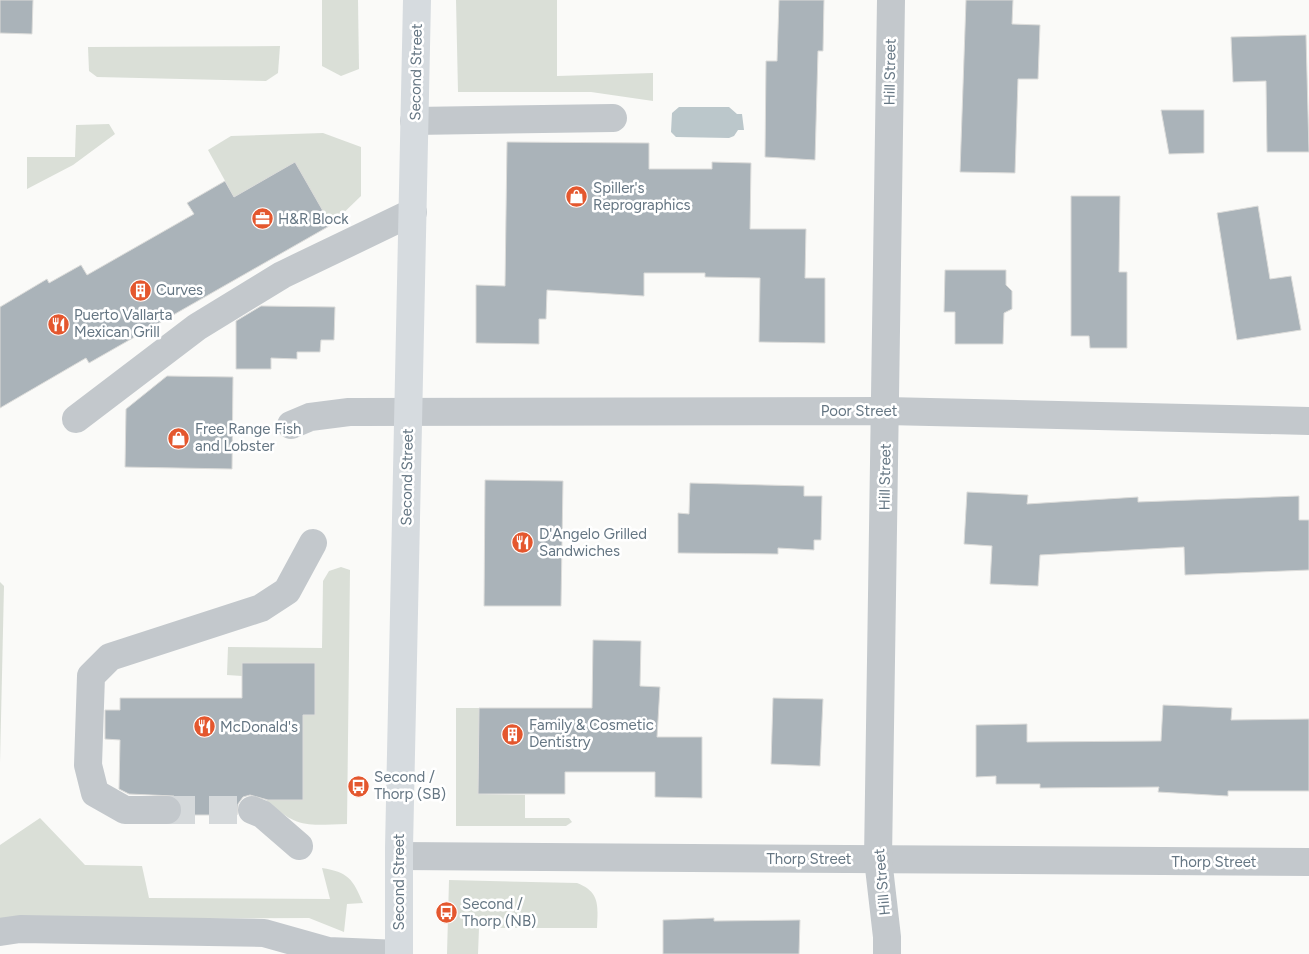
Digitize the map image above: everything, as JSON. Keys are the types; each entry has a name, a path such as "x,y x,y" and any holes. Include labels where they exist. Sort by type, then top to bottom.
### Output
{"main road":[{"name":"Second Street","path":"398,954 417,0"}],"street":[{"name":"Hill Street","path":"887,954 887,937 878,859 891,0"},
{"path":"414,121 613,118"},
{"path":"76,419 197,327 282,275 413,212"},
{"name":"Poor Street","path":"291,424 310,417 349,412 886,411 1309,421"},
{"path":"168,810 125,810 95,793 88,765 91,676 110,657 261,608 287,591 313,543"},
{"path":"252,810 262,814 300,846"},
{"name":"Thorp Street","path":"399,856 1309,862"},
{"path":"0,932 20,929 264,933 328,951 398,954"}],"shaded area":[{"path":"322,0 358,0 359,69 341,76 322,66"},
{"path":"456,0 557,0 557,76 653,73 653,101 591,92 458,92"},
{"path":"280,46 278,73 266,81 97,77 89,71 88,47"},
{"path":"679,107 729,107 737,114 742,114 744,130 738,130 734,136 729,138 676,137 671,132 672,113"},
{"path":"109,124 115,134 73,165 27,189 27,157 75,157 76,125"},
{"path":"323,133 361,147 361,196 331,225 234,197 208,150 231,136"},
{"path":"341,567 350,570 347,824 321,825 303,823 286,816 266,800 303,800 242,664 242,676 227,675 228,647 322,648 323,581 329,571"},
{"path":"0,582 4,586 0,763"},
{"path":"456,708 479,708 478,794 525,795 525,818 569,818 572,822 566,826 456,826"},
{"path":"40,818 85,865 142,866 149,898 330,899 322,868 338,872 348,878 356,888 363,903 347,904 344,932 309,918 0,919 0,845"},
{"path":"449,880 577,883 594,895 598,913 597,928 479,928 478,954 447,954"}],"building":[{"path":"0,0 33,0 32,34 0,33"},
{"path":"779,0 824,0 823,51 818,51 815,160 765,157 766,61 777,61"},
{"path":"966,0 1013,0 1012,24 1040,25 1038,79 1018,79 1015,173 960,172"},
{"path":"1306,35 1309,152 1267,152 1266,81 1233,82 1231,37"},
{"path":"1161,110 1204,110 1204,153 1169,154"},
{"path":"507,142 649,143 649,169 712,169 712,162 751,163 750,229 806,229 805,278 825,278 825,343 759,342 760,278 705,277 705,273 644,273 644,296 547,290 546,319 539,319 539,344 476,343 476,285 505,286"},
{"path":"295,162 331,225 89,363 86,358 0,408 0,307 47,279 49,283 81,265 87,275 194,214 187,203 225,181 234,197"},
{"path":"1071,196 1120,196 1119,272 1127,272 1127,348 1090,348 1089,336 1071,336"},
{"path":"1258,206 1270,279 1291,276 1301,330 1237,340 1217,213"},
{"path":"945,270 1006,270 1006,285 1012,291 1012,309 1004,313 1003,344 955,344 955,312 944,312"},
{"path":"261,306 335,307 334,340 321,340 320,352 297,352 297,359 271,358 271,369 236,369 236,321"},
{"name":"Free Range Fish and Lobster","path":"167,376 233,377 232,469 125,467 126,409"},
{"name":"D'Angelo Grilled Sandwiches","path":"485,480 563,481 561,606 484,606"},
{"path":"690,483 804,486 804,496 822,496 821,540 814,540 814,550 778,548 778,554 678,553 678,513 689,514"},
{"path":"967,492 1028,495 1027,504 1138,497 1138,502 1299,496 1299,520 1309,520 1309,570 1185,575 1184,547 1040,555 1038,586 990,584 992,546 964,544"},
{"path":"593,640 641,641 640,686 660,687 657,737 702,737 702,798 655,797 655,772 565,772 565,794 478,794 479,708 592,708"},
{"name":"McDonald's","path":"242,663 315,663 315,715 303,715 303,800 268,800 250,795 243,797 238,804 237,815 181,815 181,803 174,796 129,794 119,789 120,740 105,739 105,710 120,710 120,698 242,698"},
{"path":"773,698 823,699 820,766 771,764"},
{"path":"1163,705 1232,708 1231,720 1309,719 1309,791 1228,791 1228,796 1158,792 1159,787 1040,788 1040,784 996,784 996,776 976,777 976,725 1027,724 1027,742 1161,741"},
{"path":"714,918 714,921 800,920 799,954 663,954 663,920"}],"tunnel":[{"path":"167,810 252,810"}],"place":[{"name":"Spiller's Reprographics","path":"577,197"},
{"name":"H&R Block","path":"262,219"},
{"name":"Curves","path":"140,290"},
{"name":"Puerto Vallarta Mexican Grill","path":"58,324"},
{"name":"Free Range Fish and Lobster","path":"179,438"},
{"name":"D'Angelo Grilled Sandwiches","path":"523,543"},
{"name":"McDonald's","path":"204,727"},
{"name":"Family & Cosmetic Dentistry","path":"513,734"},
{"name":"Second / Thorp (SB)","path":"358,786"},
{"name":"Second / Thorp (NB)","path":"446,913"}]}
